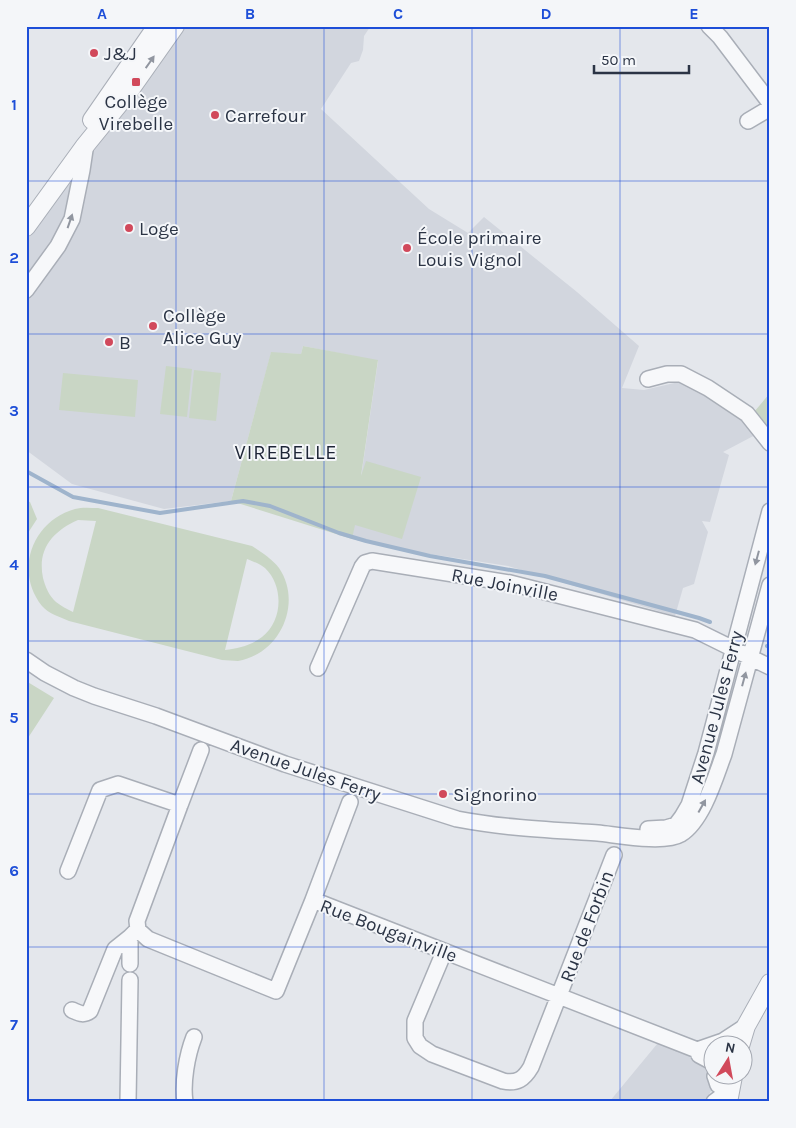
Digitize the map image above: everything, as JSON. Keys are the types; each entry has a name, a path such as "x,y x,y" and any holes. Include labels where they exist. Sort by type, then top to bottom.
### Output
{"street":[{"path":"26,214 157,26"},
{"path":"26,228 84,147 127,94 175,26"},
{"path":"710,26 770,103"},
{"path":"748,121 770,108"},
{"path":"26,290 58,246 72,219 82,170 84,147"},
{"path":"648,379 668,374 681,374 708,388 747,414 770,443"},
{"name":"Avenue Jules Ferry","path":"599,833 666,828 676,825 689,805 706,753 770,511"},
{"name":"Rue Joinville","path":"318,668 362,566 372,561 510,583 695,630 770,667"},
{"name":"Avenue Jules Ferry","path":"26,660 74,688 94,696 156,716 286,764 457,819 491,825 553,831 599,833 634,838 671,838 680,835 687,829 705,802 714,781 724,754 770,585"},
{"path":"130,964 137,921 201,750"},
{"path":"68,871 100,790 118,784 180,805"},
{"path":"313,900 350,802"},
{"name":"Rue de Forbin","path":"444,952 415,1022 415,1038 420,1046 440,1058 503,1082 512,1083 519,1081 526,1076 531,1067 614,855"},
{"name":"Rue Bougainville","path":"134,933 276,991 313,900 559,997 704,1057"},
{"path":"72,1010 82,1014 90,1011 115,949 134,933"},
{"path":"128,1102 130,980"},
{"path":"743,1036 746,1026 770,983"},
{"path":"731,1036 746,1026"},
{"path":"185,1102 187,1062 194,1037"},
{"path":"714,1102 730,1089"}],"shaded area":[{"path":"182,26 379,26 370,27 364,36 363,50 359,61 351,63 321,109 429,209 468,233 484,217 577,292 639,346 622,388 644,390 683,381 725,404 759,433 723,452 729,455 710,522 702,521 708,532 694,584 683,588 675,616 508,566 391,548 352,539 378,361 303,346 301,354 271,353 231,501 164,509 72,484 26,450 26,239"},
{"path":"662,1038 704,1060 704,1086 714,1086 705,1102 610,1101"}],"green space":[{"path":"303,346 378,360 361,476 366,461 421,477 402,539 355,525 352,539 231,501 271,352 301,354"},
{"path":"166,366 192,369 187,417 160,414"},
{"path":"194,370 221,373 216,421 189,418"},
{"path":"63,373 138,380 135,417 59,410"},
{"path":"770,393 770,433 754,412"},
{"path":"26,501 30,502 37,519 26,536"},
{"path":"78,508 98,508 252,546 263,553 279,568 286,582 289,596 288,611 276,638 266,648 253,656 238,661 222,660 69,621 48,611 42,606 29,578 29,563 32,549 38,536 48,524 60,515","holes":["78,520 96,521 73,612 51,597 43,578 42,558 49,542 54,536 69,524","247,559 265,568 271,575 276,584 278,594 277,613 274,622 262,637 253,643 225,650"]},
{"path":"26,681 54,698 26,741"}],"waterway":[{"path":"26,471 73,497 160,513 243,501 270,506 339,533 366,541 430,556 545,576 710,622"}],"place":[{"name":"J&J","path":"94,53"},
{"name":"Collège Virebelle","path":"136,82"},
{"name":"Carrefour","path":"215,115"},
{"name":"Loge","path":"129,228"},
{"name":"École primaire Louis Vignol","path":"407,248"},
{"name":"Collège Alice Guy","path":"153,326"},
{"name":"B","path":"109,342"},
{"name":"Signorino","path":"443,794"}],"district":[{"name":"VIREBELLE","path":"286,452"}]}
